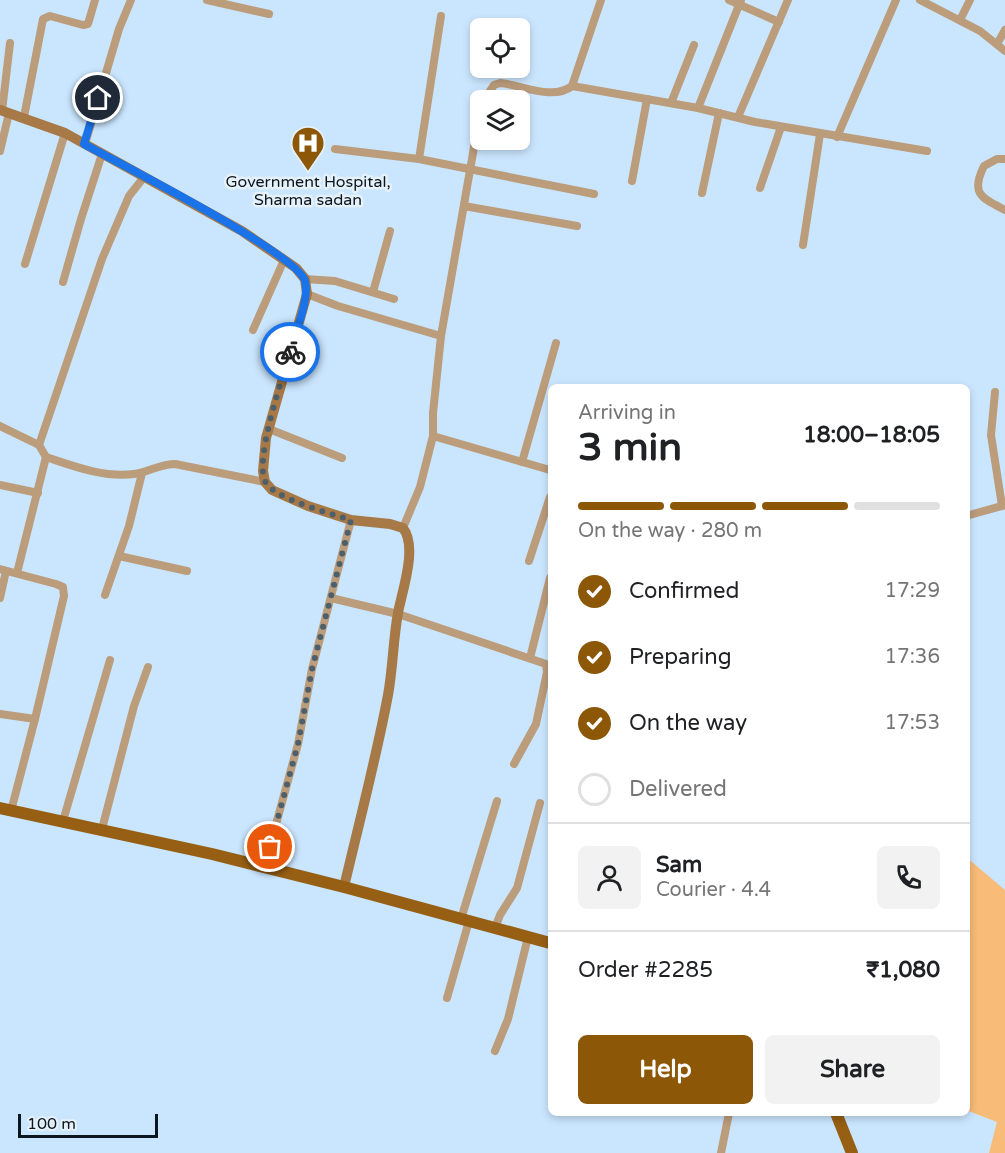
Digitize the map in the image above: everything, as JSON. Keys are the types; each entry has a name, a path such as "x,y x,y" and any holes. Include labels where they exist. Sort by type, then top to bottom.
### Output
{"main road":[{"path":"5,809 102,829 344,887 548,942"},
{"path":"837,1116 852,1153"}],"street":[{"path":"24,117 43,19 50,16 83,25 88,24 95,0"},
{"path":"84,144 130,0"},
{"path":"207,0 268,14"},
{"path":"572,86 601,0"},
{"path":"729,0 741,2 779,22"},
{"path":"738,117 788,0"},
{"path":"837,137 896,0"},
{"path":"920,0 938,4 980,31 1005,51"},
{"path":"960,20 970,0"},
{"path":"698,108 741,2"},
{"path":"419,159 441,16"},
{"path":"997,44 1005,30"},
{"path":"0,151 10,44"},
{"path":"671,103 694,45"},
{"path":"491,90 494,85 500,83 549,92 562,91 572,86 698,108 781,127 927,151"},
{"path":"632,181 647,99"},
{"path":"4,111 65,133 242,231 296,268 305,279 307,294 268,429 264,462 265,482"},
{"path":"702,193 719,113"},
{"path":"760,188 781,127"},
{"path":"25,264 65,133"},
{"path":"802,245 820,134"},
{"path":"335,149 419,159 594,194"},
{"path":"404,528 420,487 433,436 433,413 441,336 473,150"},
{"path":"63,282 102,154"},
{"path":"1005,159 997,159 984,166 977,187 983,199 1005,210"},
{"path":"39,445 102,259 129,196 144,177"},
{"path":"464,206 577,226"},
{"path":"373,292 390,231"},
{"path":"253,330 284,260"},
{"path":"305,279 335,281 394,299"},
{"path":"307,294 338,306 441,336"},
{"path":"522,462 556,343"},
{"path":"970,515 1004,506 991,435 995,392"},
{"path":"0,426 39,445 46,457 17,573"},
{"path":"268,429 342,458"},
{"path":"433,436 548,469"},
{"path":"46,457 94,471 122,476 142,473 165,464 175,464 265,482 272,490 291,499 351,520 390,524 404,528 410,544 388,691 344,887"},
{"path":"105,595 133,514 142,473"},
{"path":"0,485 38,493"},
{"path":"529,561 548,503"},
{"path":"264,868 298,744 312,669 351,520"},
{"path":"119,556 187,571"},
{"path":"0,598 3,570 56,584 63,587 64,592 35,719 5,809"},
{"path":"530,658 548,586"},
{"path":"331,598 398,614 546,664 547,672 536,724 514,764"},
{"path":"63,821 110,660"},
{"path":"102,829 134,706 148,667"},
{"path":"0,714 35,719"},
{"path":"447,998 497,801"},
{"path":"495,928 500,915 517,888 540,803"},
{"path":"495,1051 516,992 528,937"},
{"path":"721,1153 728,1116"}],"shaded area":[{"path":"970,860 1005,890 1005,1153 989,1153 997,1122 970,1112"}],"way so far":[{"path":"270,847 298,744 312,669 351,520 283,495 272,490 265,482 266,438 290,352"}],"place":[{"name":"Government Hospital, Sharma sadan","path":"308,172"}],"route":[{"path":"98,98 84,144 242,231 296,268 305,279 307,294 290,352"}]}
